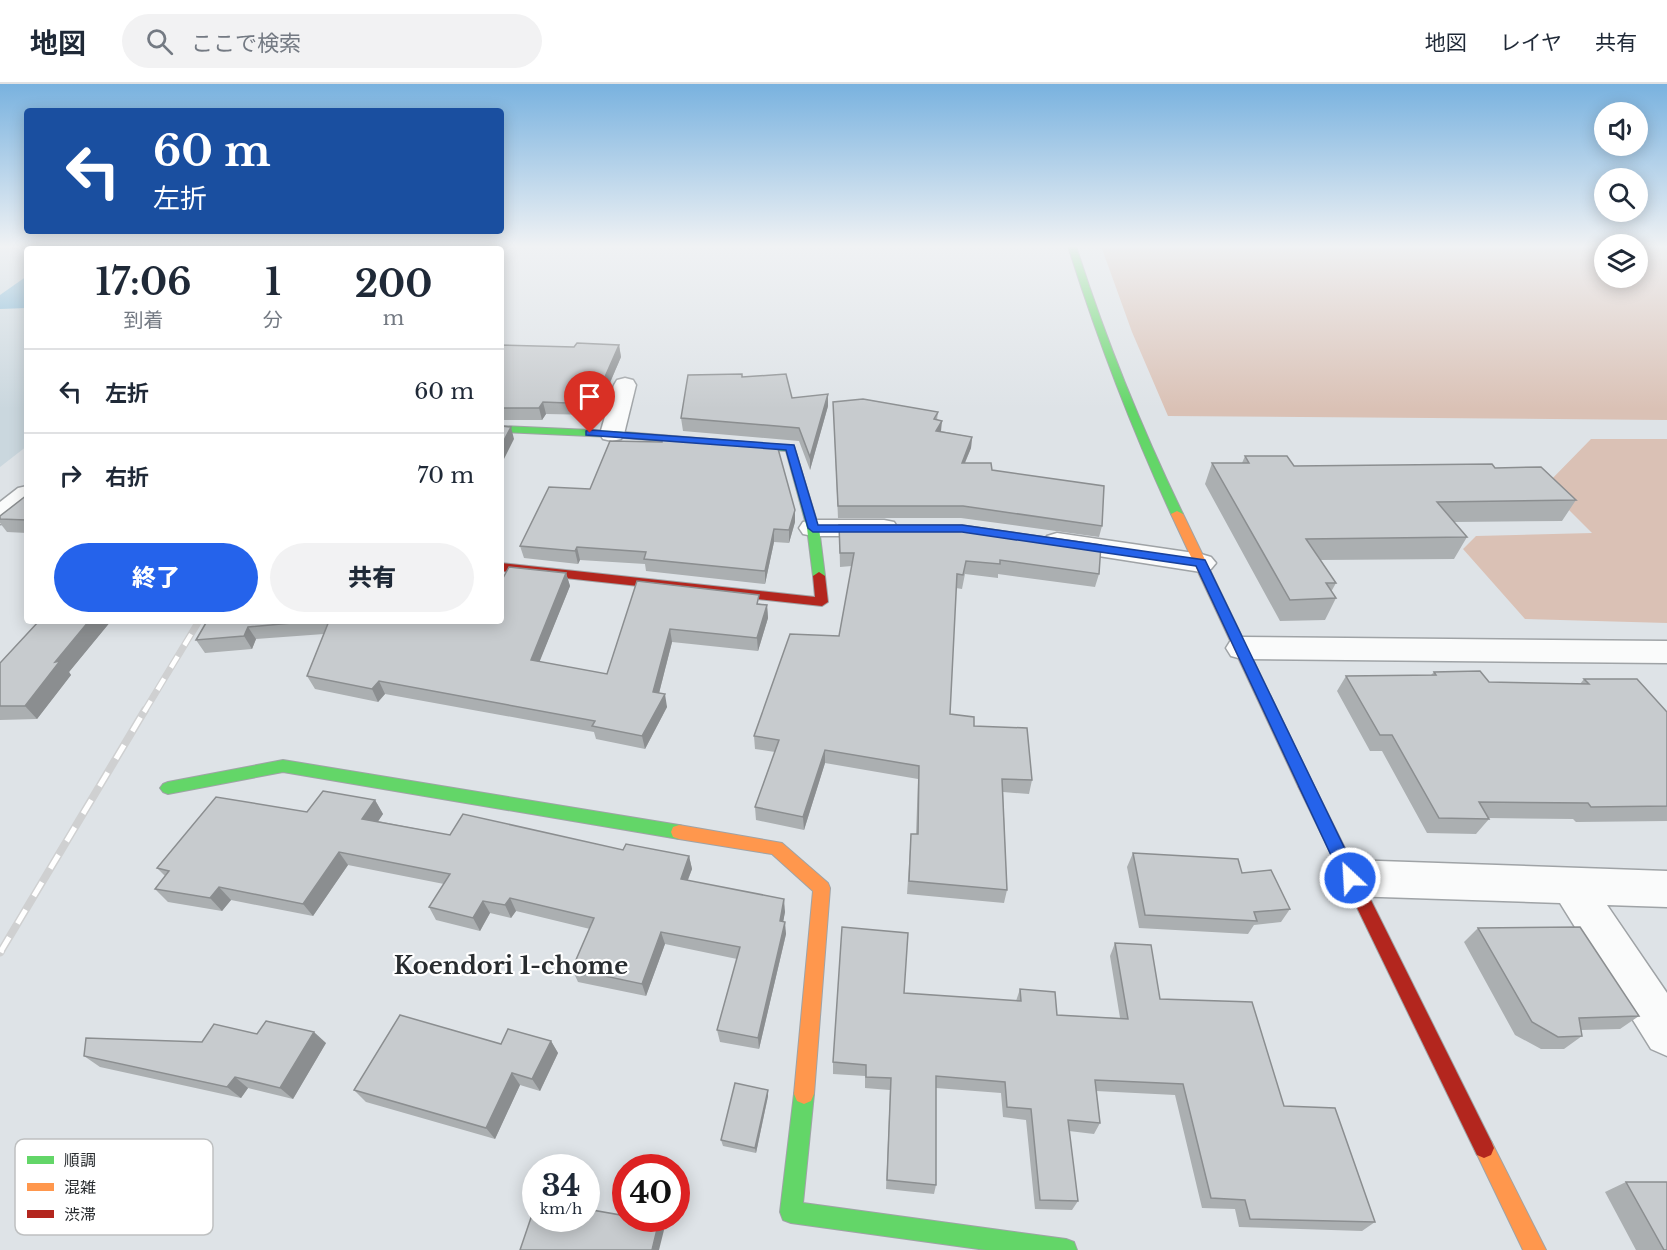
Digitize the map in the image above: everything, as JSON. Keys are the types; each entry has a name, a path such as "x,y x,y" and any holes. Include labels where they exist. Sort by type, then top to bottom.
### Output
{"street":[{"path":"1088,300 1132,422 1350,878 1535,1250"},
{"path":"612,434 626,385"},
{"path":"504,429 612,434 790,448 813,528 822,602 504,567"},
{"path":"0,516 24,496"},
{"path":"813,528 916,528"},
{"path":"1030,538 1201,563"},
{"path":"1242,648 1660,660"},
{"path":"168,788 283,766 776,848 822,888 807,1070 791,1212 1066,1250"},
{"path":"1350,878 1572,888 1667,889"},
{"path":"1572,888 1667,1033"}],"shaded area":[{"path":"0,300 24,300 24,448 0,467"},
{"path":"1121,300 1667,300 1667,420 1168,416"},
{"path":"1591,439 1667,439 1667,623 1525,619 1463,549 1476,536 1592,533 1545,486"}],"water":[{"path":"0,300 24,300 24,308 0,309"}],"building":[{"path":"577,343 619,345 593,404 543,402 539,408 504,408 504,345 574,347"},
{"path":"742,374 742,377 786,374 792,398 828,394 810,457 799,428 681,418 688,375"},
{"path":"863,399 938,412 934,419 942,421 936,431 972,437 962,463 991,463 992,470 1104,486 1102,526 963,506 838,506 833,402"},
{"path":"504,426 511,427 504,440"},
{"path":"678,437 777,445 795,510 789,530 774,529 765,571 644,559 646,552 577,547 575,551 520,546 549,487 590,489 610,441 662,442 662,439 678,439"},
{"path":"1245,456 1287,456 1294,466 1492,464 1495,468 1541,467 1576,500 1437,502 1467,537 1306,539 1336,583 1326,583 1336,598 1290,600 1212,463 1249,463"},
{"path":"24,497 24,520 0,519 0,516"},
{"path":"839,525 962,525 1101,545 1099,574 1000,560 1000,564 966,561 963,575 957,574 950,714 974,717 974,726 1027,728 1032,780 1002,779 1007,890 909,881 911,834 918,834 919,766 825,750 803,817 755,807 779,740 754,736 790,634 839,636 854,553 840,553"},
{"path":"509,567 566,573 531,660 607,674 637,581 759,595 757,604 767,605 757,638 670,629 653,692 665,694 642,736 592,726 595,721 379,681 372,689 307,676 328,624 504,624 504,576"},
{"path":"36,624 87,624 55,662 60,661 25,706 0,706 0,663"},
{"path":"205,624 281,624 248,627 244,636 196,640"},
{"path":"1480,671 1489,682 1589,684 1584,679 1637,679 1667,712 1667,806 1591,807 1588,803 1479,802 1489,819 1439,818 1392,735 1380,735 1346,676 1436,675 1434,672"},
{"path":"323,791 375,800 362,819 450,835 463,814 623,850 626,844 689,856 681,879 784,899 780,921 785,922 758,1038 717,1030 740,947 661,932 642,984 572,969 594,918 510,898 505,905 483,901 473,918 429,907 450,874 339,852 303,904 219,887 210,898 155,889 169,871 157,868 216,797 307,812"},
{"path":"1133,853 1238,859 1242,873 1271,870 1290,909 1254,912 1257,921 1145,915"},
{"path":"842,927 908,933 904,993 1021,1001 1020,989 1055,992 1057,1015 1128,1019 1115,943 1151,945 1160,999 1252,1002 1284,1106 1335,1108 1375,1222 1250,1219 1245,1200 1211,1198 1183,1084 1095,1080 1100,1123 1068,1120 1078,1201 1040,1200 1031,1109 1007,1107 1005,1082 936,1076 936,1185 887,1180 891,1078 866,1077 866,1065 833,1062"},
{"path":"1580,927 1639,1016 1579,1018 1582,1036 1558,1037 1532,1022 1478,928"},
{"path":"400,1015 501,1044 508,1029 551,1041 532,1079 512,1073 486,1128 354,1090"},
{"path":"266,1021 314,1032 280,1088 235,1077 227,1087 84,1056 86,1038 202,1042 214,1024 257,1034"},
{"path":"735,1083 768,1090 755,1148 721,1140"},
{"path":"1626,1182 1667,1182 1667,1250 1664,1250"},
{"path":"600,1211 612,1214 612,1232 656,1232 652,1250 520,1250 526,1232 600,1232"}],"railway":[{"path":"144,712 197,624"},
{"path":"1,951 145,710"}],"traffic: fast":[{"path":"1090,300 1119,382 1177,514"},
{"path":"504,429 612,434 790,448 813,528 819,576"},
{"path":"168,788 283,766 679,832"},
{"path":"804,1094 791,1212 1066,1250"}],"traffic: slow":[{"path":"1177,514 1306,786"},
{"path":"679,832 776,848 822,888 804,1094"},
{"path":"1484,1148 1535,1250"}],"traffic: jam":[{"path":"504,567 822,602 819,576"},
{"path":"1306,786 1484,1148"}],"district":[{"name":"Koendori 1-chome","path":"511,965"}],"route":[{"path":"590,433 790,448 813,528 962,528 1201,563 1350,878"}]}
